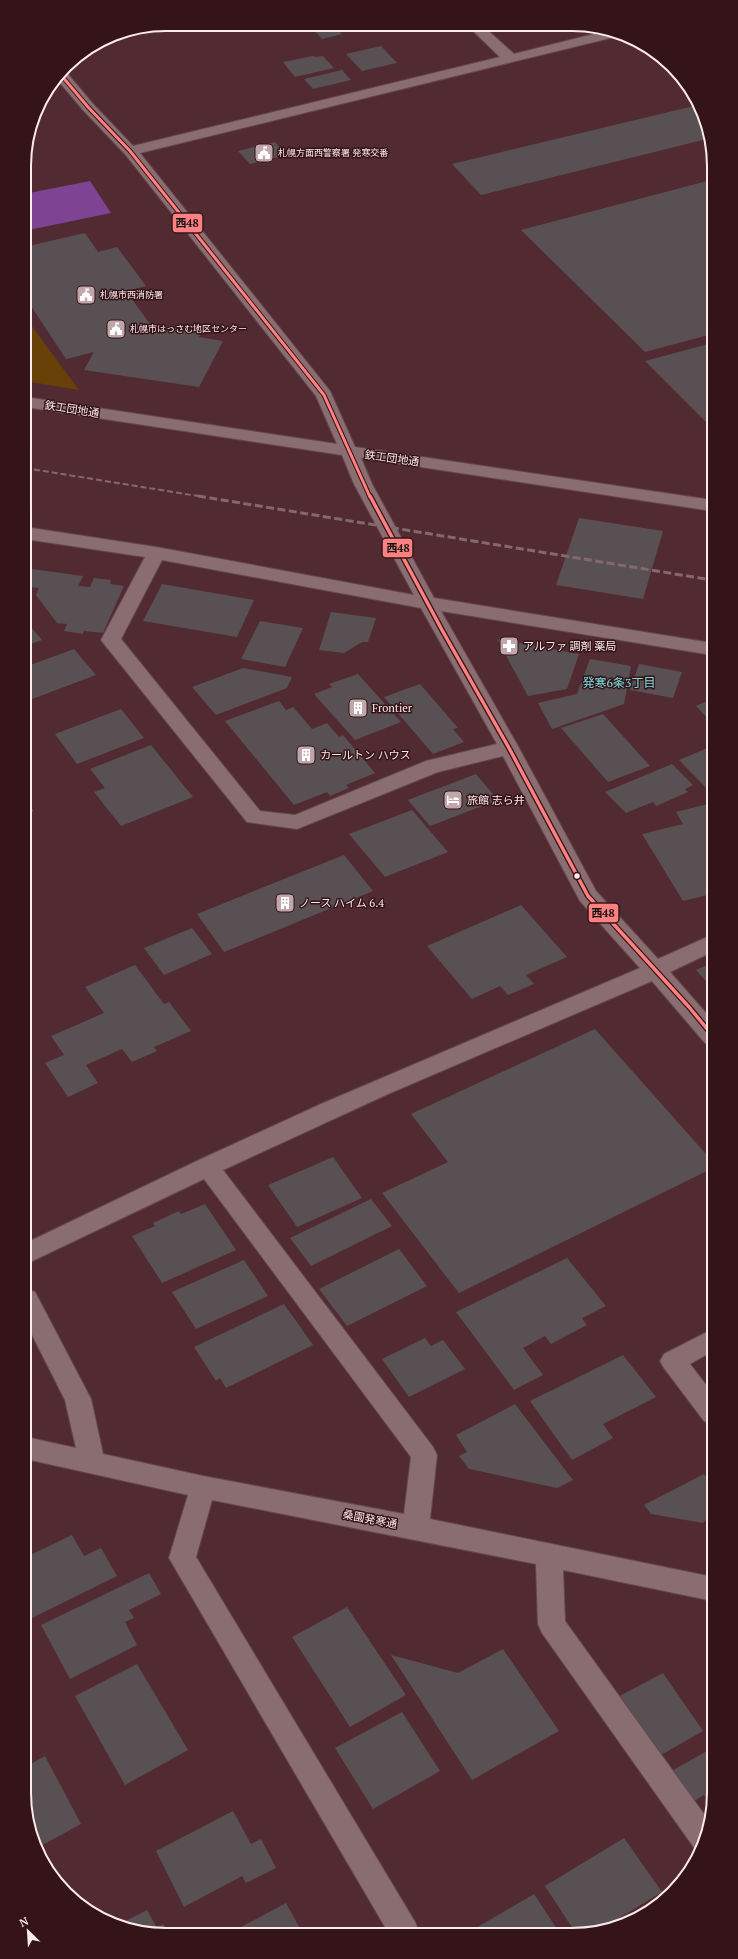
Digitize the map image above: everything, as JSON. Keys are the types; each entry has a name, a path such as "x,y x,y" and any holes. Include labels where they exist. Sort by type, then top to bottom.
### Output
{"street":[{"path":"480,31 511,59"},
{"path":"130,151 606,36"},
{"path":"64,78 88,107 130,151 324,395 363,484 509,748 588,896 707,1030"},
{"name":"鉄工団地通","path":"31,403 707,505"},
{"path":"31,533 156,553 378,595 427,602 506,617 707,648"},
{"path":"156,553 111,640 254,817 297,822 433,766 509,748"},
{"path":"31,1252 207,1166 431,1066 656,971 707,946"},
{"path":"207,1166 424,1455 416,1528"},
{"path":"31,1309 78,1398 92,1463"},
{"path":"707,1342 673,1361 707,1406"},
{"name":"桑園発寒通","path":"31,1449 203,1487 416,1528 707,1589"},
{"path":"203,1487 182,1558 402,1928"},
{"path":"549,1555 552,1624 701,1833"}],"shaded area":[{"path":"90,181 111,213 31,230 31,193"},
{"path":"31,325 79,390 31,382"}],"building":[{"path":"315,31 339,31 342,34 322,39"},
{"path":"381,46 397,63 362,71 346,54"},
{"path":"313,56 323,56 334,68 295,77 283,62"},
{"path":"342,70 351,80 313,89 304,79"},
{"path":"693,106 700,123 704,140 481,195 452,164"},
{"path":"275,142 286,155 250,164 238,151"},
{"path":"707,181 707,335 645,352 521,230"},
{"path":"85,233 98,252 117,247 146,286 126,291 150,324 202,331 199,337 223,341 199,387 84,370 94,352 66,359 31,306 31,245"},
{"path":"707,344 707,423 645,361"},
{"path":"579,518 663,531 643,599 556,585"},
{"path":"32,569 83,576 78,586 90,587 94,578 111,580 110,584 124,586 103,633 84,631 83,634 64,631 67,624 57,623 36,595 39,588 31,587"},
{"path":"162,584 254,600 237,637 143,621"},
{"path":"331,612 376,618 368,642 362,642 344,653 319,650"},
{"path":"260,621 303,628 285,667 241,659"},
{"path":"31,627 42,640 31,644"},
{"path":"497,639 579,654 567,689 528,696"},
{"path":"74,649 96,675 31,699 31,665"},
{"path":"590,659 631,666 624,704 552,729 538,703 577,694"},
{"path":"639,664 682,672 673,698 630,690"},
{"path":"243,668 292,677 287,688 216,715 192,687"},
{"name":"Frontier","path":"358,674 401,722 355,740 314,694 332,687 329,684"},
{"path":"420,684 458,728 453,729 464,742 433,754 384,697"},
{"name":"カールトン ハウス","path":"279,701 286,710 293,707 312,729 327,723 339,737 343,735 375,773 346,785 349,788 330,796 327,792 294,805 225,721"},
{"path":"707,701 707,718 696,706"},
{"path":"121,709 144,738 77,764 55,734"},
{"path":"603,714 650,766 608,782 561,728"},
{"path":"151,745 193,797 121,826 94,792 105,788 90,769"},
{"path":"707,748 707,789 679,760"},
{"path":"672,764 693,785 685,789 688,792 656,806 653,802 626,813 605,792"},
{"name":"旅館 志ら井","path":"476,774 498,800 430,826 408,800"},
{"path":"707,804 707,895 683,901 642,834 683,824 676,812"},
{"path":"412,810 448,852 385,877 349,834"},
{"name":"ノース ハイム 6.4","path":"344,855 373,891 224,952 197,914"},
{"path":"521,905 567,957 526,975 534,984 508,995 500,986 472,999 427,946"},
{"path":"192,928 212,954 164,975 144,948"},
{"path":"135,965 164,1004 169,1002 191,1031 154,1047 157,1051 132,1062 122,1049 86,1065 98,1083 68,1097 45,1063 64,1055 51,1036 104,1013 85,987"},
{"path":"707,965 707,982 696,970"},
{"path":"595,1029 707,1155 707,1171 459,1293 382,1193 448,1162 411,1114"},
{"path":"333,1157 362,1198 297,1227 268,1185"},
{"path":"371,1199 392,1226 311,1266 290,1238"},
{"path":"205,1204 236,1250 162,1283 132,1236 155,1226 153,1223 179,1211 181,1214"},
{"path":"399,1249 427,1286 347,1326 319,1289"},
{"path":"567,1258 606,1306 582,1318 587,1325 551,1344 545,1336 523,1348 543,1375 514,1390 456,1312"},
{"path":"244,1260 268,1296 196,1329 172,1292"},
{"path":"284,1304 313,1345 226,1388 220,1378 216,1381 194,1347"},
{"path":"425,1338 431,1346 443,1340 465,1369 409,1397 382,1359"},
{"path":"623,1355 656,1397 603,1424 613,1438 572,1460 530,1401"},
{"path":"515,1404 573,1480 557,1488 469,1469 459,1456 467,1452 456,1435"},
{"path":"704,1474 707,1478 707,1518 703,1523 651,1514 644,1505"},
{"path":"72,1535 84,1556 101,1548 117,1576 31,1619 31,1555"},
{"path":"149,1573 161,1594 129,1610 134,1618 125,1622 137,1645 70,1679 41,1625"},
{"path":"347,1607 406,1695 350,1727 292,1637"},
{"path":"503,1649 559,1731 472,1780 391,1655 458,1673"},
{"path":"137,1664 188,1750 125,1785 75,1696"},
{"path":"663,1673 703,1731 654,1759 614,1699"},
{"path":"402,1712 440,1771 373,1809 335,1748"},
{"path":"707,1751 707,1799 704,1795 689,1804 668,1773"},
{"path":"45,1756 81,1824 42,1845 32,1810 31,1764"},
{"path":"233,1811 251,1844 261,1839 276,1868 246,1883 242,1876 184,1907 156,1851"},
{"path":"624,1838 662,1892 614,1921 589,1927 572,1928 545,1886"},
{"path":"534,1894 556,1928 476,1928"},
{"path":"286,1903 300,1928 239,1928"},
{"path":"147,1910 157,1927 149,1927 125,1921"},
{"path":"163,1924 165,1928 158,1928"}],"railway":[{"path":"31,469 204,497"},
{"path":"198,496 707,579"}],"transit line":[{"name":"西48","path":"64,78 88,107 130,151 324,395 363,484 442,630 509,748 588,896 707,1029"}],"place":[{"name":"札幌方面西警察署 発寒交番","path":"264,153"},
{"name":"札幌市西消防署","path":"86,295"},
{"name":"札幌市はっさむ地区センター","path":"116,329"},
{"name":"アルファ 調剤 薬局","path":"509,646"},
{"name":"Frontier","path":"358,708"},
{"name":"カールトン ハウス","path":"306,755"},
{"name":"旅館 志ら井","path":"453,800"},
{"name":"ノース ハイム 6.4","path":"285,903"}],"district":[{"name":"発寒6条3丁目","path":"619,682"}]}
